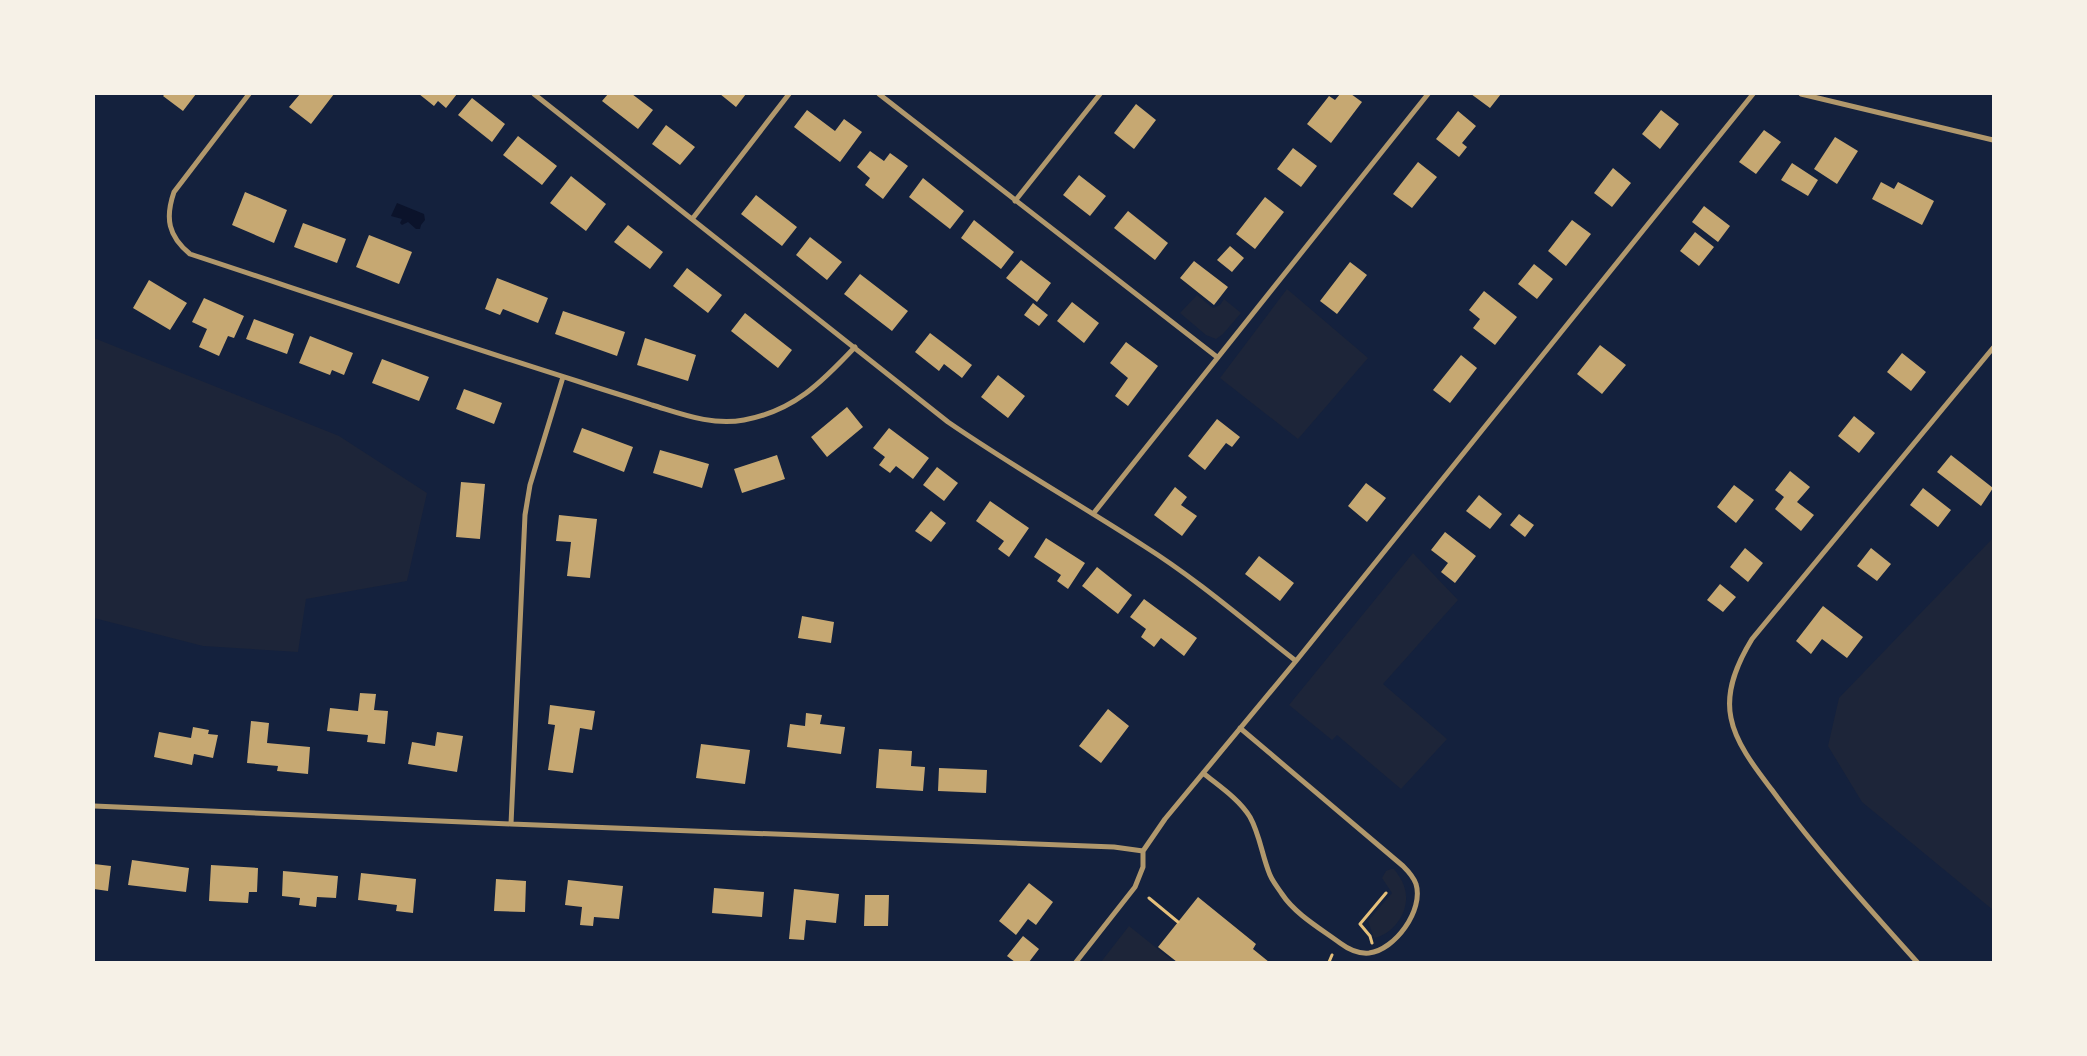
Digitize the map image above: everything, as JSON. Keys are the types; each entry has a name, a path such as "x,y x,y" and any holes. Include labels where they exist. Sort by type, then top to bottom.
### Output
{"street":[{"path":"249,94 174,192 168,208 170,225 180,246 190,254 563,377 698,419 722,422 744,420 770,413 795,402 818,385 855,347"},
{"path":"534,94 948,422 992,452 1177,568 1296,661"},
{"path":"692,218 789,94"},
{"path":"880,94 1217,357"},
{"path":"1015,200 1100,94"},
{"path":"1093,514 1428,94"},
{"path":"1076,962 1135,888 1143,867 1143,851 1165,819 1296,661 1753,94"},
{"path":"1801,94 1993,140"},
{"path":"1917,962 1792,818 1741,745 1731,718 1730,688 1742,656 1752,639 1993,348"},
{"path":"511,824 525,515 530,485 563,377"},
{"path":"1203,773 1230,795 1251,819 1261,843 1270,876 1290,903 1349,948 1362,952 1374,951 1394,939 1413,917 1417,897 1416,882 1403,866 1240,728"},
{"path":"94,806 1114,847 1143,851"}],"path":[{"path":"1374,951 1370,936 1360,924 1386,893"},
{"path":"1149,898 1178,922"},
{"path":"1329,962 1332,955"}],"shaded area":[{"path":"397,203 424,214 425,220 420,229 416,229 408,222 402,225 400,223 402,219 391,216"},
{"path":"1287,289 1368,358 1298,439 1220,378"},
{"path":"1197,295 1213,308 1220,305 1224,299 1241,313 1223,334 1216,339 1206,335 1180,313"},
{"path":"94,338 339,436 427,493 407,581 306,599 298,652 203,646 94,618"},
{"path":"1993,538 1993,910 1862,802 1828,746 1839,698"},
{"path":"1413,553 1458,600 1383,684 1447,739 1401,789 1337,735 1332,740 1289,705"},
{"path":"1394,869 1401,879 1406,894 1406,903 1404,911 1395,925 1389,931 1374,938 1368,921 1392,893 1382,878 1386,871"},
{"path":"1129,926 1174,962 1101,962"}],"building":[{"path":"165,94 196,94 183,111 163,96"},
{"path":"300,94 334,94 311,124 289,107"},
{"path":"419,94 457,94 446,108 438,101 434,106"},
{"path":"608,94 632,94 653,110 638,129 602,101"},
{"path":"720,94 746,94 736,107"},
{"path":"1340,94 1351,94 1362,102 1331,143 1307,124 1329,96 1335,100"},
{"path":"1471,94 1501,94 1490,108"},
{"path":"472,98 505,124 492,142 458,115"},
{"path":"1136,104 1156,120 1134,149 1114,133"},
{"path":"807,110 835,131 844,119 862,132 840,162 794,127"},
{"path":"1661,110 1679,124 1660,149 1642,134"},
{"path":"1458,111 1476,126 1462,143 1467,147 1459,157 1436,139"},
{"path":"666,125 695,147 680,165 652,144"},
{"path":"1764,130 1781,142 1756,174 1739,162"},
{"path":"518,136 557,166 542,185 503,155"},
{"path":"1835,137 1858,151 1837,184 1814,169"},
{"path":"1293,148 1317,166 1301,187 1277,169"},
{"path":"870,151 884,161 890,153 908,166 883,199 865,185 870,178 857,167"},
{"path":"1418,162 1437,177 1412,208 1393,194"},
{"path":"1792,163 1818,180 1808,196 1781,180"},
{"path":"1613,168 1631,183 1612,207 1594,193"},
{"path":"1079,175 1106,196 1090,216 1063,195"},
{"path":"571,176 606,204 586,231 550,203"},
{"path":"923,178 964,211 950,229 909,197"},
{"path":"1881,182 1894,189 1898,182 1934,201 1922,225 1872,199"},
{"path":"245,192 287,210 274,243 232,225"},
{"path":"756,195 797,227 782,246 741,214"},
{"path":"1265,197 1284,212 1255,249 1236,234"},
{"path":"1704,206 1730,226 1718,242 1692,222"},
{"path":"1128,211 1168,243 1155,260 1114,228"},
{"path":"974,220 1014,252 1001,269 961,238"},
{"path":"1572,220 1591,234 1566,266 1548,251"},
{"path":"303,223 346,239 337,263 294,247"},
{"path":"628,225 663,252 650,269 614,242"},
{"path":"1695,232 1714,247 1699,266 1680,251"},
{"path":"369,235 412,252 399,284 356,267"},
{"path":"810,237 842,262 827,280 796,255"},
{"path":"1230,246 1244,258 1232,272 1217,260"},
{"path":"1021,260 1051,283 1037,302 1006,278"},
{"path":"1194,261 1228,287 1214,305 1180,278"},
{"path":"1350,262 1367,275 1337,314 1320,301"},
{"path":"1534,264 1553,279 1537,299 1518,284"},
{"path":"687,268 722,295 708,313 673,286"},
{"path":"860,274 908,311 892,331 844,294"},
{"path":"497,278 548,298 538,323 503,309 500,315 485,309"},
{"path":"149,280 187,303 170,330 133,308"},
{"path":"1484,291 1517,317 1495,345 1473,328 1480,319 1469,310"},
{"path":"204,298 244,316 234,338 228,336 219,356 199,347 207,329 192,322"},
{"path":"1072,302 1099,323 1084,343 1057,321"},
{"path":"1033,303 1048,315 1039,326 1024,315"},
{"path":"563,311 625,332 617,356 555,334"},
{"path":"745,313 792,350 778,368 731,331"},
{"path":"254,319 294,334 287,354 246,339"},
{"path":"930,333 972,365 962,378 944,364 939,371 915,352"},
{"path":"310,336 353,353 344,375 332,370 330,375 299,363"},
{"path":"645,338 696,355 688,381 637,365"},
{"path":"1126,342 1158,366 1128,406 1115,396 1128,378 1110,363"},
{"path":"1600,345 1626,365 1602,394 1577,374"},
{"path":"1902,353 1926,372 1911,391 1887,372"},
{"path":"1461,355 1477,368 1450,403 1433,390"},
{"path":"382,359 429,377 419,401 372,383"},
{"path":"998,375 1025,396 1008,418 981,397"},
{"path":"464,389 502,403 494,424 456,409"},
{"path":"847,407 863,427 827,457 811,437"},
{"path":"1854,416 1875,433 1859,453 1838,436"},
{"path":"1217,419 1240,437 1232,447 1226,443 1205,470 1188,456"},
{"path":"582,428 633,447 624,472 573,452"},
{"path":"889,428 929,458 913,479 896,466 890,473 879,465 885,457 873,448"},
{"path":"660,450 709,464 702,488 653,473"},
{"path":"777,455 785,479 742,493 734,469"},
{"path":"1951,455 1993,488 1981,506 1937,472"},
{"path":"937,467 958,483 944,501 923,485"},
{"path":"1790,471 1810,487 1797,502 1814,515 1801,531 1775,509 1784,497 1775,490"},
{"path":"461,482 485,484 480,539 456,537"},
{"path":"1366,483 1386,498 1367,522 1348,506"},
{"path":"1734,485 1754,500 1736,523 1717,507"},
{"path":"1175,487 1187,497 1181,505 1197,516 1182,536 1154,515"},
{"path":"1923,488 1951,510 1938,527 1910,505"},
{"path":"1479,495 1502,514 1490,529 1466,511"},
{"path":"990,501 1029,528 1009,557 998,549 1004,541 976,521"},
{"path":"931,511 946,523 931,542 915,531"},
{"path":"1519,514 1534,525 1525,537 1510,525"},
{"path":"559,515 597,519 590,578 567,576 571,542 556,541"},
{"path":"1445,532 1476,556 1455,583 1441,572 1448,563 1431,550"},
{"path":"1046,538 1085,563 1068,589 1057,581 1061,575 1034,557"},
{"path":"1745,548 1763,563 1748,582 1730,567"},
{"path":"1871,548 1891,564 1877,581 1857,566"},
{"path":"1259,556 1294,583 1280,601 1245,574"},
{"path":"1097,567 1132,595 1118,614 1082,586"},
{"path":"1720,584 1736,597 1723,612 1707,600"},
{"path":"1144,599 1197,638 1184,656 1161,638 1154,647 1141,637 1146,629 1130,617"},
{"path":"1823,606 1863,637 1847,658 1822,639 1811,654 1796,641"},
{"path":"802,616 834,622 831,643 798,638"},
{"path":"360,693 376,694 374,710 388,711 385,744 367,742 368,735 327,731 330,708 358,711"},
{"path":"550,705 595,711 592,730 580,728 573,773 548,770 555,725 548,724"},
{"path":"1108,709 1129,726 1101,763 1079,746"},
{"path":"806,713 822,715 820,724 845,727 841,754 787,747 790,724 805,726"},
{"path":"251,721 269,723 267,743 310,747 308,774 277,771 278,766 247,763"},
{"path":"193,727 209,730 208,734 218,735 213,758 194,754 192,765 154,757 159,732 191,738"},
{"path":"437,732 463,736 457,772 408,764 412,742 435,746"},
{"path":"701,744 750,750 745,784 696,778"},
{"path":"879,749 912,751 911,766 925,767 923,791 876,788"},
{"path":"939,768 987,770 986,793 938,791"},
{"path":"132,860 189,868 186,892 128,885"},
{"path":"94,864 111,866 108,891 94,889"},
{"path":"211,865 258,868 257,892 249,892 248,903 209,901"},
{"path":"283,871 338,876 336,898 317,897 316,907 299,905 300,898 282,896"},
{"path":"361,873 416,879 413,913 396,911 397,905 358,900"},
{"path":"496,879 526,881 525,912 494,911"},
{"path":"568,880 623,886 619,919 594,917 593,926 580,925 582,907 565,905"},
{"path":"1029,883 1053,902 1036,925 1028,919 1016,935 999,921"},
{"path":"714,888 764,892 762,917 712,913"},
{"path":"794,889 839,894 836,923 806,920 804,940 789,939"},
{"path":"865,895 889,895 888,926 864,926"},
{"path":"1198,897 1256,944 1253,949 1269,962 1177,962 1158,947"},
{"path":"1023,936 1039,949 1029,962 1015,962 1007,956"}]}
